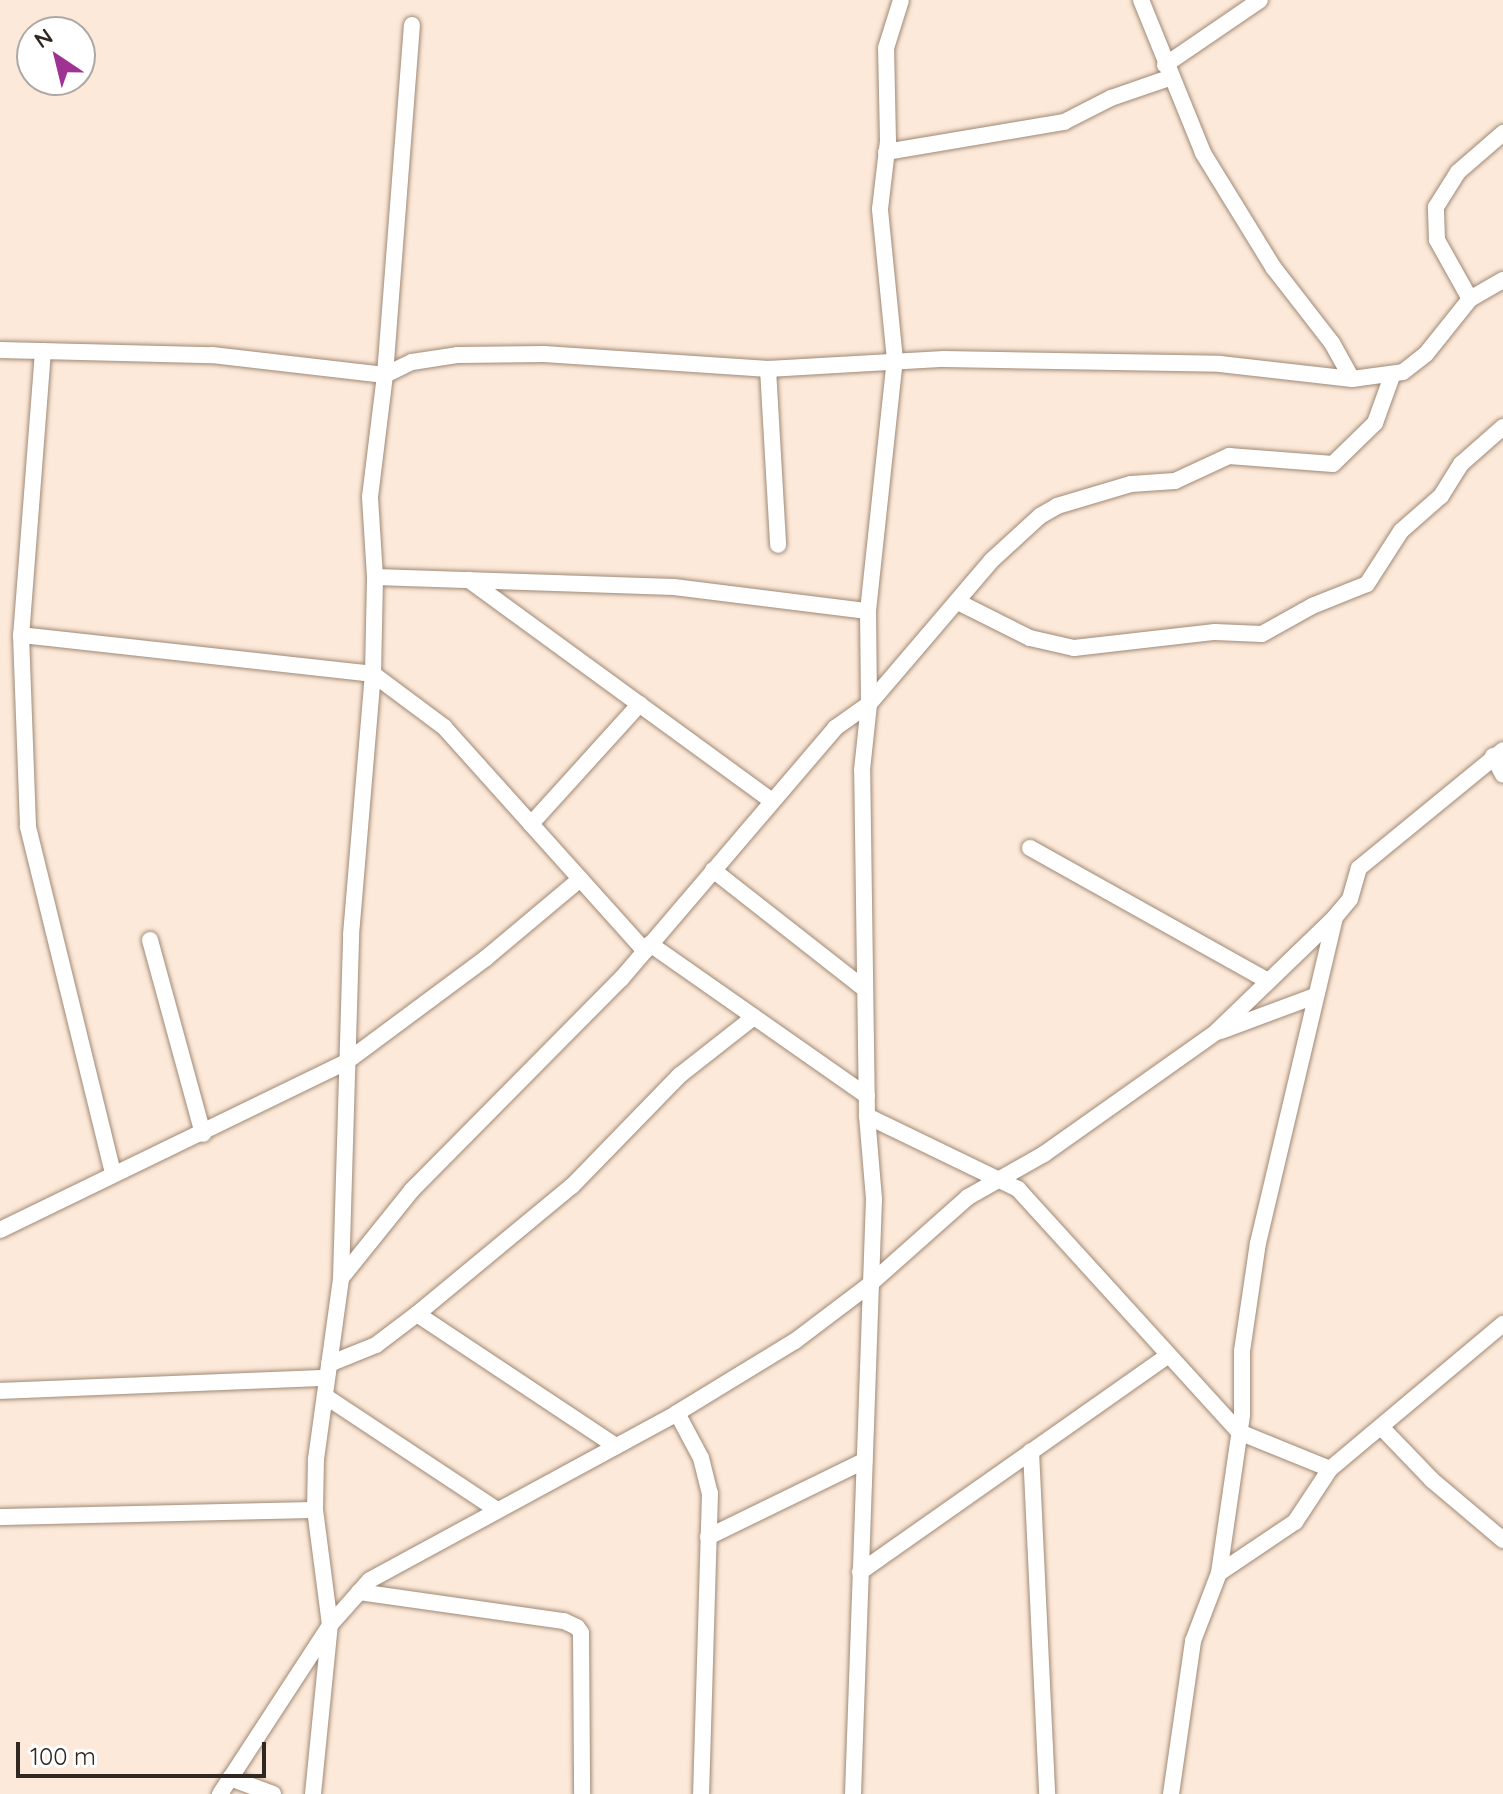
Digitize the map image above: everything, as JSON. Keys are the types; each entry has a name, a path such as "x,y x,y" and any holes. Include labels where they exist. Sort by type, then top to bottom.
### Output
{"street":[{"path":"853,1794 874,1199 867,1116 861,810 869,704 868,611 895,360 880,209 886,152 886,48 901,0"},
{"path":"1141,0 1167,72 1203,153 1273,267 1332,343 1352,379"},
{"path":"886,152 1064,122 1167,72 1260,0"},
{"path":"313,1794 330,1625 315,1510 325,1396 341,1278 346,1062 373,674 375,577 370,497 385,375 412,25"},
{"path":"1470,299 1437,240 1436,207 1458,172 1503,133"},
{"path":"0,350 212,355 385,375 412,362 458,355 594,355 768,369 895,360 1220,364 1352,379 1392,376 1426,354 1470,299 1503,280"},
{"path":"43,351 21,635 28,827 113,1173"},
{"path":"768,369 778,545"},
{"path":"341,1278 412,1190 648,948 835,728 869,704 1000,551 1057,506 1131,484 1175,481 1229,456 1333,464 1375,423 1392,376"},
{"path":"958,602 1030,638 1074,648 1215,632 1262,634 1312,606 1367,584 1401,531 1441,496 1461,464 1503,427"},
{"path":"375,577 674,587 868,611"},
{"path":"468,580 772,801"},
{"path":"21,635 373,674 444,727 580,879 648,948 867,1096"},
{"path":"531,824 640,704"},
{"path":"220,1794 330,1625 359,1592 381,1573 677,1413 795,1341 869,1285 934,1223 999,1179 1044,1154 1216,1032 1335,917 1350,899 1359,868 1498,753 1503,775"},
{"path":"1030,848 1268,981"},
{"path":"713,870 865,989"},
{"path":"1,1226 203,1134 346,1062 486,958 580,879"},
{"path":"1171,1794 1193,1641 1219,1573 1239,1432 1248,1300 1335,917"},
{"path":"150,940 203,1134"},
{"path":"1216,1032 1266,1018 1315,996"},
{"path":"0,1391 328,1371 376,1345 417,1314 572,1186 680,1075 754,1017"},
{"path":"867,1116 1018,1189 1239,1432 1330,1469"},
{"path":"417,1314 616,1446"},
{"path":"1219,1573 1295,1522 1330,1469 1383,1429 1471,1347 1503,1324"},
{"path":"860,1572 1167,1356"},
{"path":"325,1396 497,1510"},
{"path":"677,1413 706,1473 708,1537 701,1794"},
{"path":"1383,1429 1432,1480 1503,1540"},
{"path":"1031,1451 1047,1794"},
{"path":"708,1537 864,1461"},
{"path":"0,1517 315,1510"},
{"path":"359,1592 564,1621 577,1627 581,1633 582,1794"},
{"path":"230,1778 273,1794"}]}
